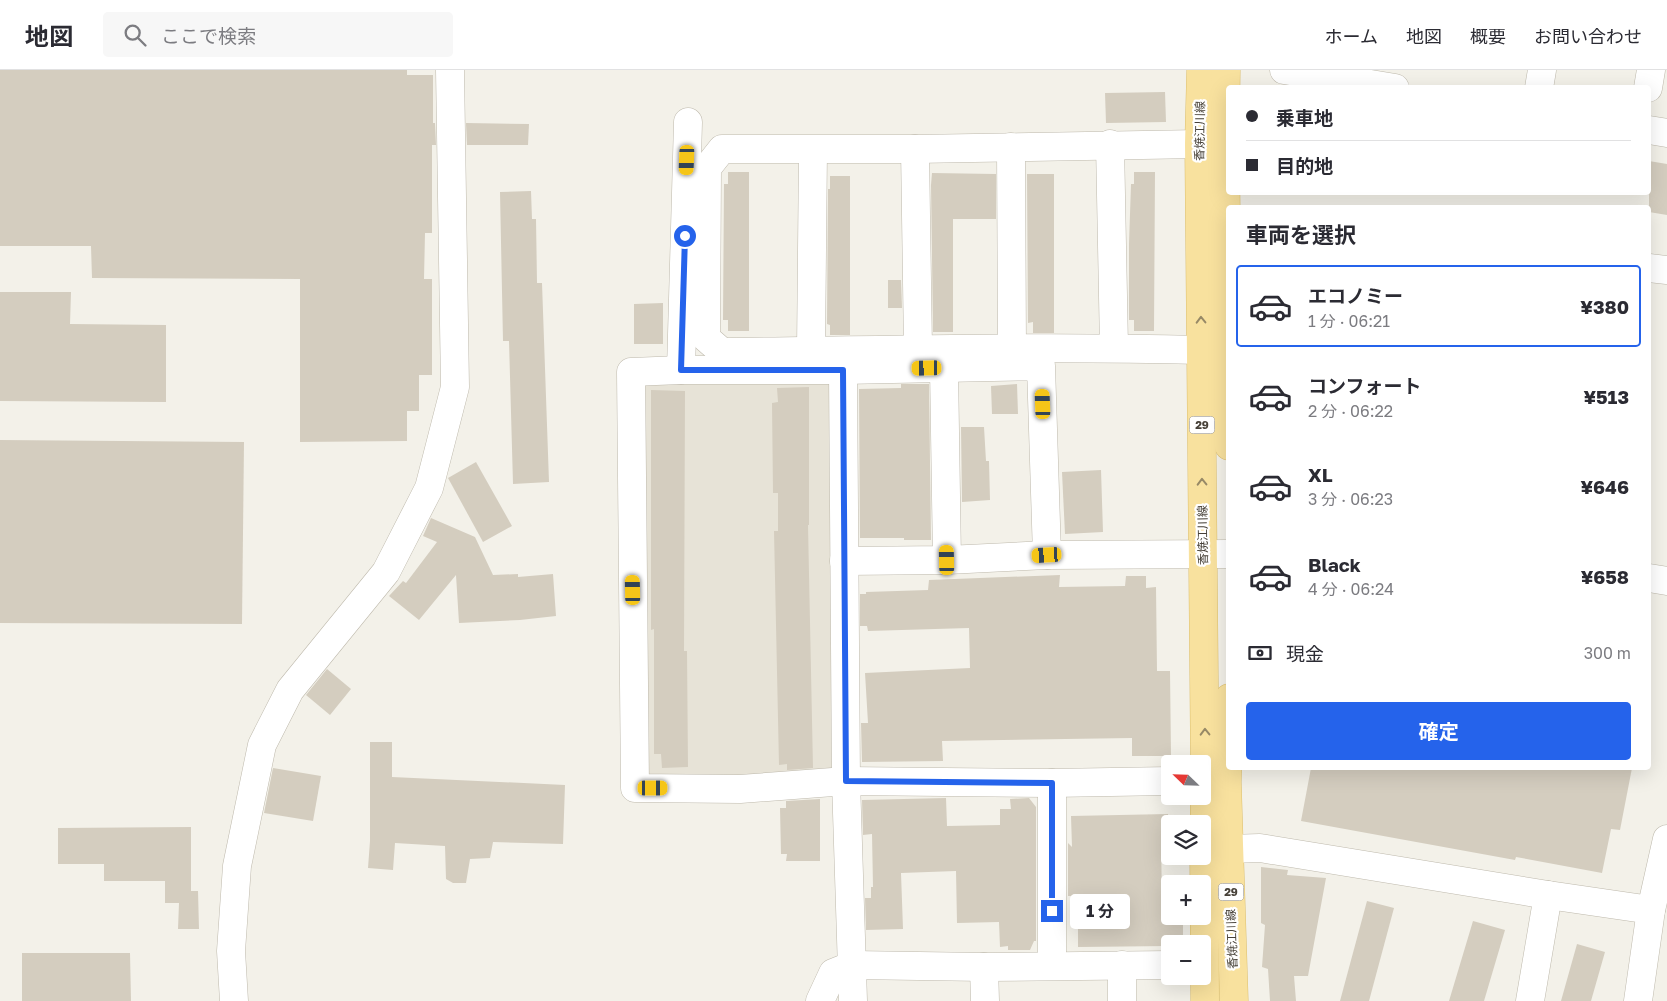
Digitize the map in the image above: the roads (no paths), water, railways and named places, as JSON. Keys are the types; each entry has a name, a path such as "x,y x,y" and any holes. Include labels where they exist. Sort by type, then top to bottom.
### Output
{"main road":[{"name":"香焼江川線","path":"1201,70 1199,144 1201,350 1216,555 1212,781 1230,849 1234,1001"},
{"name":"香焼江川線","path":"1226,70 1226,214"},
{"name":"香焼江川線","path":"1203,935 1204,852 1212,781 1226,713"},
{"name":"香焼江川線","path":"1204,985 1205,1001"}],"street":[{"path":"234,1001 230,951 237,866 262,745 290,690 386,572 428,488 455,387 450,70"},
{"path":"1284,70 1376,85"},
{"path":"1540,85 1542,70"},
{"path":"1648,85 1651,70"},
{"path":"681,370 688,122"},
{"path":"1651,130 1667,133"},
{"path":"1199,144 1110,144 915,149 722,149 707,168 706,177 706,338 722,352 918,348 1201,350"},
{"path":"1110,144 1114,348"},
{"path":"1011,147 1012,348"},
{"path":"915,149 918,348"},
{"path":"811,351 813,150"},
{"path":"1651,268 1667,270"},
{"path":"1047,555 1041,366 631,372 635,788 740,789 846,781 1161,782"},
{"path":"944,368 947,560"},
{"path":"843,370 846,781 853,1001"},
{"path":"844,560 947,560 1047,555 1216,555"},
{"path":"1651,578 1667,581"},
{"path":"1052,783 1052,965"},
{"path":"1638,1001 1652,910 1667,839"},
{"path":"1230,849 1260,848 1652,910"},
{"path":"1530,1001 1548,895"},
{"path":"1211,965 1233,964"},
{"path":"820,1001 833,972 853,965 984,967 1161,965"},
{"path":"1122,965 1122,1001"},
{"path":"984,967 985,1001"}]}
